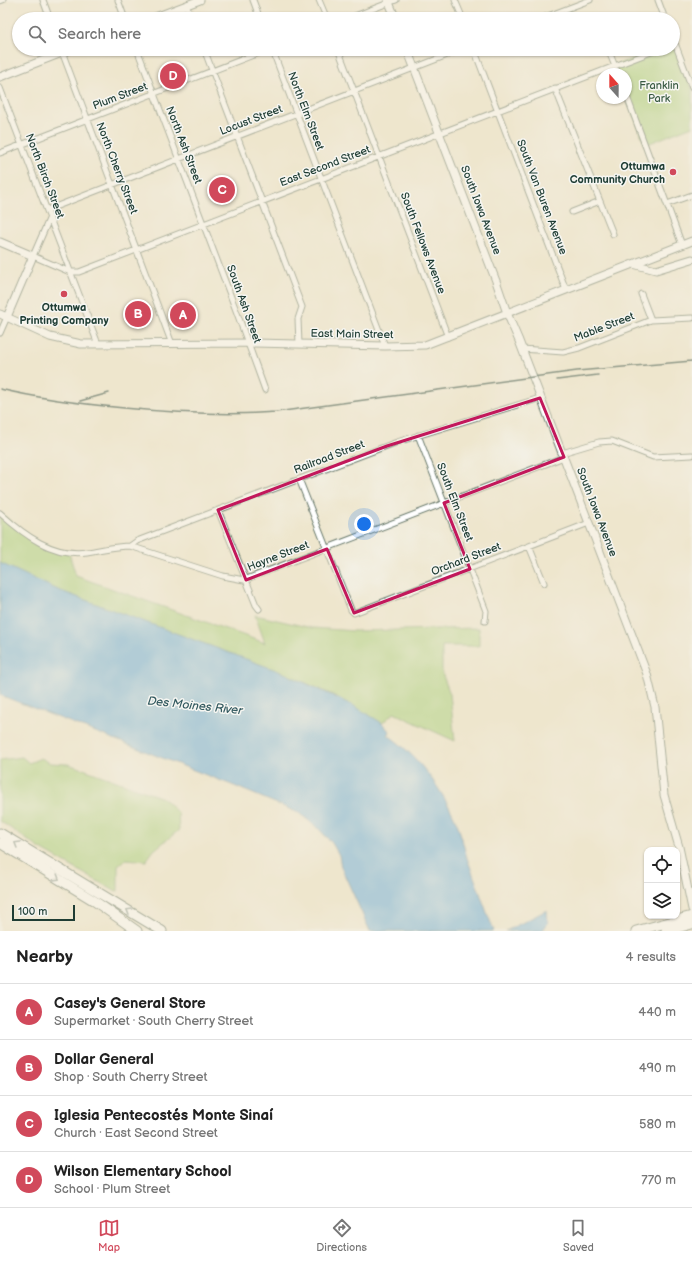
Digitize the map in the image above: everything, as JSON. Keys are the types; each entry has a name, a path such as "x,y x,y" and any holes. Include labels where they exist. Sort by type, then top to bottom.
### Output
{"highway":[{"path":"0,833 162,931"},
{"path":"1,844 93,900 137,931"},
{"path":"636,931 692,916"},
{"path":"666,931 692,924"}],"main road":[{"path":"168,12 200,0"},
{"path":"391,1 394,12"},
{"path":"0,76 50,56"},
{"name":"South Iowa Avenue","path":"410,56 507,313 647,674 655,707 664,795 679,847 692,909"},
{"name":"East Main Street","path":"3,316 62,341 98,344 247,343 386,346 425,344 448,337 692,241"},
{"path":"0,242 33,256 3,316"},
{"path":"634,264 656,270 692,259"}],"street":[{"path":"42,0 47,12"},
{"path":"118,0 122,12"},
{"path":"253,0 257,12"},
{"path":"319,0 324,12"},
{"path":"455,0 460,12"},
{"path":"558,12 590,0"},
{"path":"658,0 663,12"},
{"path":"364,12 391,1"},
{"path":"186,5 189,12"},
{"name":"North Cherry Street","path":"64,56 172,344"},
{"name":"North Ash Street","path":"140,56 203,225"},
{"path":"207,56 302,307 298,319 299,344"},
{"name":"Plum Street","path":"0,153 252,56"},
{"name":"North Elm Street","path":"273,56 321,180"},
{"name":"South Fellows Avenue","path":"341,56 448,337"},
{"name":"Locust Street","path":"46,210 445,56"},
{"name":"South Van Buren Avenue","path":"477,56 566,290"},
{"path":"611,56 616,68"},
{"name":"East Second Street","path":"70,272 79,272 203,225 640,56"},
{"path":"679,56 692,88"},
{"name":"North Birch Street","path":"0,88 98,344"},
{"path":"555,88 613,234"},
{"path":"630,104 682,245"},
{"path":"321,180 386,346"},
{"path":"667,204 692,195"},
{"path":"572,212 600,201"},
{"path":"50,217 33,256 70,272"},
{"name":"South Ash Street","path":"203,225 265,390"},
{"path":"641,294 651,320"},
{"path":"0,333 3,316"},
{"name":"Mable Street","path":"522,349 563,352 579,348 651,320 692,318"},
{"name":"Railroad Street","path":"130,546 137,541 418,435 540,398"},
{"name":"South Elm Street","path":"418,435 486,611 485,621"},
{"name":"Hayne Street","path":"0,513 38,542 60,552 86,552 105,548 130,546 223,576 246,580 599,442 612,441 653,457 692,455"},
{"path":"299,479 326,548"},
{"path":"218,510 259,609"},
{"name":"Orchard Street","path":"326,548 351,610 354,613 589,523"},
{"path":"529,546 544,583"}],"highlighted area":[{"path":"540,398 564,457 444,503 470,569 354,613 327,549 246,580 218,510 387,446"}],"green space":[{"name":"Franklin Park","path":"640,56 678,56 692,88 692,126 645,145 630,104 632,104 632,68 616,68 615,65"},
{"path":"0,513 38,543 69,553 76,576 265,643 255,615 312,628 355,631 479,628 479,646 442,646 442,673 450,694 455,741 394,713 382,723 335,696 284,673 58,590 0,563"},
{"path":"22,757 29,763 41,758 50,763 68,764 163,798 178,813 179,830 154,850 146,861 126,859 118,865 118,891 113,890 39,848 0,821 0,760"}],"water":[{"name":"Des Moines River","path":"0,563 58,590 284,673 356,707 382,723 390,732 388,735 410,753 429,775 438,787 452,813 458,826 469,864 494,931 370,931 341,867 339,855 332,843 318,828 299,813 232,785 0,695"},
{"path":"547,910 548,923 542,931 506,931"}],"railway":[{"path":"0,389 31,396 93,405 162,411 238,414 276,412 577,371 692,361"},
{"path":"557,380 598,375"},
{"path":"80,401 109,393"}],"place":[{"name":"Wilson Elementary School","path":"173,76"},
{"name":"Ottumwa Community Church","path":"673,172"},
{"name":"Iglesia Pentecostés Monte Sinaí","path":"222,190"},
{"name":"Ottumwa Printing Company","path":"64,294"},
{"name":"Dollar General","path":"138,314"},
{"name":"Casey's General Store","path":"183,315"}]}
